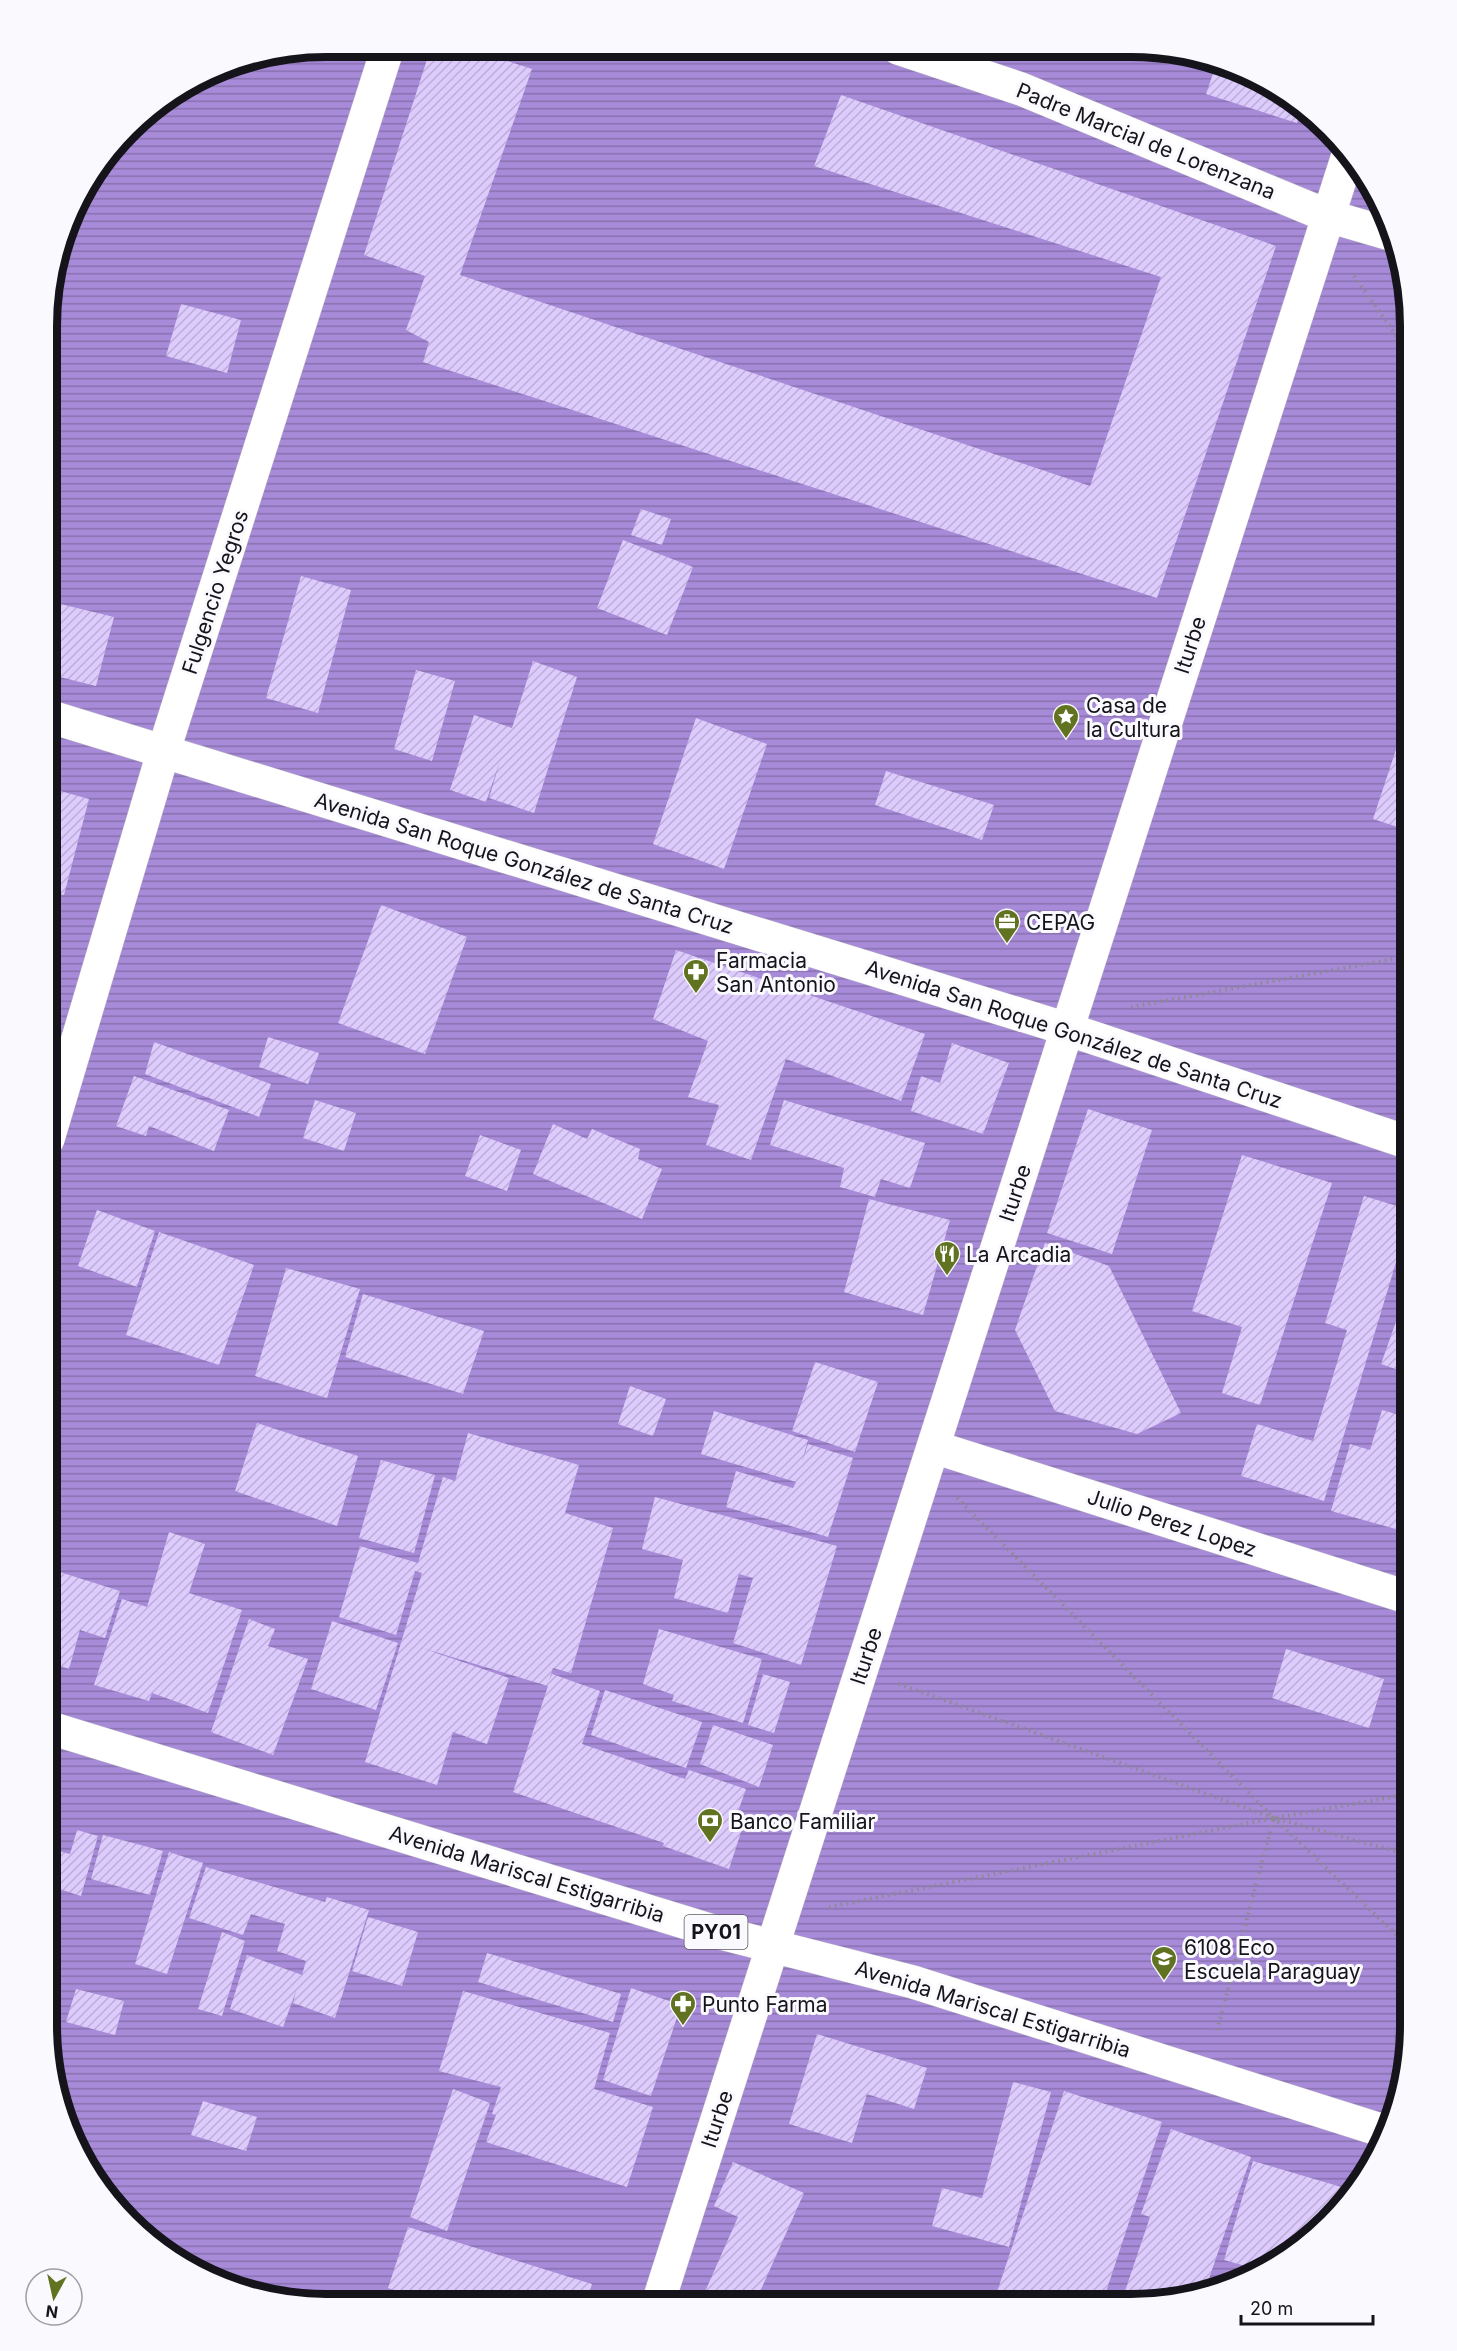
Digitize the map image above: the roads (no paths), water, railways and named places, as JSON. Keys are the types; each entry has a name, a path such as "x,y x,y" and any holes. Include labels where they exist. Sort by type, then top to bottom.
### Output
{"main road":[{"name":"Fulgencio Yegros","path":"57,1109 163,753 385,57"},
{"name":"Padre Marcial de Lorenzana","path":"925,57 1021,89 1328,216 1383,232"},
{"name":"Iturbe","path":"661,2294 1345,164"},
{"name":"Avenida San Roque González de Santa Cruz","path":"57,719 1067,1029 1400,1140"},
{"name":"Julio Perez Lopez","path":"934,1447 1400,1595"},
{"name":"Avenida Mariscal Estigarribia","path":"57,1730 713,1931 913,1982 1379,2130"}],"place":[{"name":"Casa de la Cultura","path":"1066,740"},
{"name":"CEPAG","path":"1007,945"},
{"name":"Farmacia San Antonio","path":"696,995"},
{"name":"La Arcadia","path":"947,1277"},
{"name":"Banco Familiar","path":"710,1844"},
{"name":"6108 Eco Escuela Paraguay","path":"1164,1982"},
{"name":"Punto Farma","path":"683,2027"}]}
